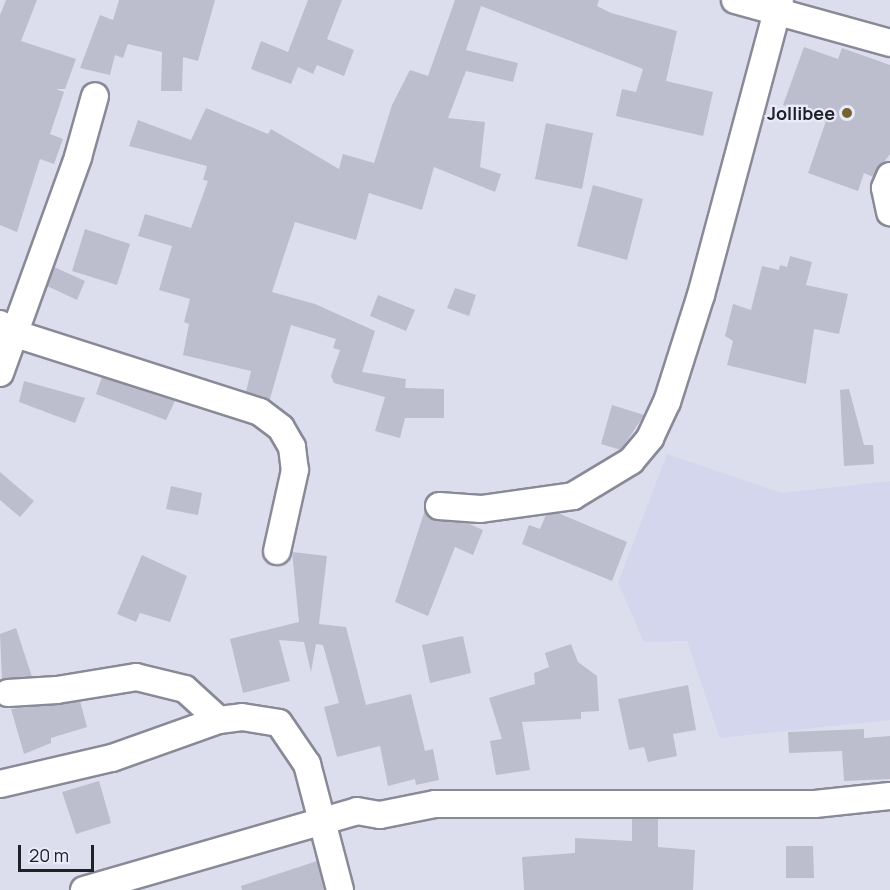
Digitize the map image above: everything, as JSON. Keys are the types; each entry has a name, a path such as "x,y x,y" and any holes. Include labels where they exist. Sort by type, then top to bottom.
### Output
{"street":[{"path":"735,0 778,6 890,43"},
{"path":"439,507 481,509 573,496 623,467 650,438 667,402 701,295 778,6"},
{"path":"0,372 8,329 95,96"},
{"path":"890,176 885,188 890,212"},
{"path":"8,329 260,412 281,428 292,447 295,470 277,551"},
{"path":"8,693 57,690 136,677 185,689 219,720"},
{"path":"0,784 112,758 219,720 242,717 279,723 307,764 340,890"},
{"path":"84,890 357,811 380,815 435,804 803,804 890,796"}],"shaded area":[{"path":"667,454 782,493 890,481 890,720 720,738 687,641 644,642 618,583"}],"building":[{"path":"6,0 37,0 21,41 76,59 65,89 56,89 64,92 50,134 63,139 54,164 40,159 17,232 0,225 0,15"},
{"path":"119,0 215,0 198,61 183,57 182,91 161,91 162,52 128,44 123,58 115,55 110,75 80,68 100,15 113,20"},
{"path":"308,0 342,0 327,39 354,50 344,76 317,65 313,74 298,67 291,84 251,69 261,41 288,52"},
{"path":"455,0 599,0 597,6 611,13 677,31 666,81 713,92 703,136 616,116 622,89 636,92 643,69 481,6 466,50 518,63 513,82 466,71 448,118 485,122 480,167 501,174 495,192 434,167 422,210 369,193 356,240 295,222 272,292 315,304 375,331 362,372 406,379 405,388 444,389 444,418 405,418 400,438 375,431 385,397 334,383 331,376 340,350 333,348 336,339 291,325 270,399 246,392 251,371 183,355 189,324 184,322 190,299 159,290 172,246 138,236 145,214 191,228 208,181 203,180 207,166 129,146 138,120 191,140 206,108 268,134 271,129 339,169 343,154 374,163 392,105 410,70 428,76"},
{"name":"Jollibee","path":"804,47 838,59 842,48 890,65 890,154 873,177 864,173 858,191 808,173 826,121 783,105"},
{"path":"546,123 593,133 582,189 535,179"},
{"path":"593,185 643,199 627,260 577,246"},
{"path":"85,229 130,244 117,285 72,271"},
{"path":"790,256 812,262 806,285 848,294 839,334 814,329 806,384 727,365 733,341 725,336 733,304 751,310 762,266 779,270 780,265 787,267"},
{"path":"54,267 85,281 77,300 47,286"},
{"path":"455,288 476,295 469,316 447,308"},
{"path":"378,295 415,310 406,331 370,316"},
{"path":"102,377 175,401 166,420 96,394"},
{"path":"24,381 85,398 75,423 19,402"},
{"path":"849,389 864,445 873,445 874,464 844,466 840,390"},
{"path":"612,405 644,415 621,450 601,444"},
{"path":"0,472 34,501 20,517 0,500"},
{"path":"171,486 202,493 198,515 166,509"},
{"path":"425,510 437,521 467,523 483,530 473,555 455,547 428,616 395,602"},
{"path":"558,513 627,542 612,581 522,544 529,525 540,529 546,515"},
{"path":"292,552 327,556 319,624 346,627 366,705 411,694 425,751 433,749 439,780 416,785 415,779 388,786 380,746 337,757 324,707 339,703 323,645 316,644 311,672 304,642 279,640 290,681 243,693 230,639 299,622"},
{"path":"142,555 187,576 170,622 140,613 136,622 117,614"},
{"path":"16,628 32,677 2,679 0,634"},
{"path":"463,636 471,673 430,683 422,645"},
{"path":"571,644 578,662 597,676 599,711 581,712 581,719 522,722 530,770 496,775 490,741 502,739 489,698 535,684 534,673 549,667 545,653"},
{"path":"688,685 696,730 673,734 677,756 648,762 644,747 629,750 618,699"},
{"path":"80,701 87,727 51,738 51,743 24,754 11,709"},
{"path":"864,729 864,738 890,736 890,779 844,781 842,751 789,753 788,732"},
{"path":"99,781 111,823 76,834 62,792"},
{"path":"632,819 658,819 658,847 695,850 693,890 524,890 522,857 575,853 575,838 632,841"},
{"path":"786,846 813,846 814,878 786,878"},
{"path":"317,861 324,890 242,890 241,886"}],"place":[{"name":"Jollibee","path":"847,113"}]}
